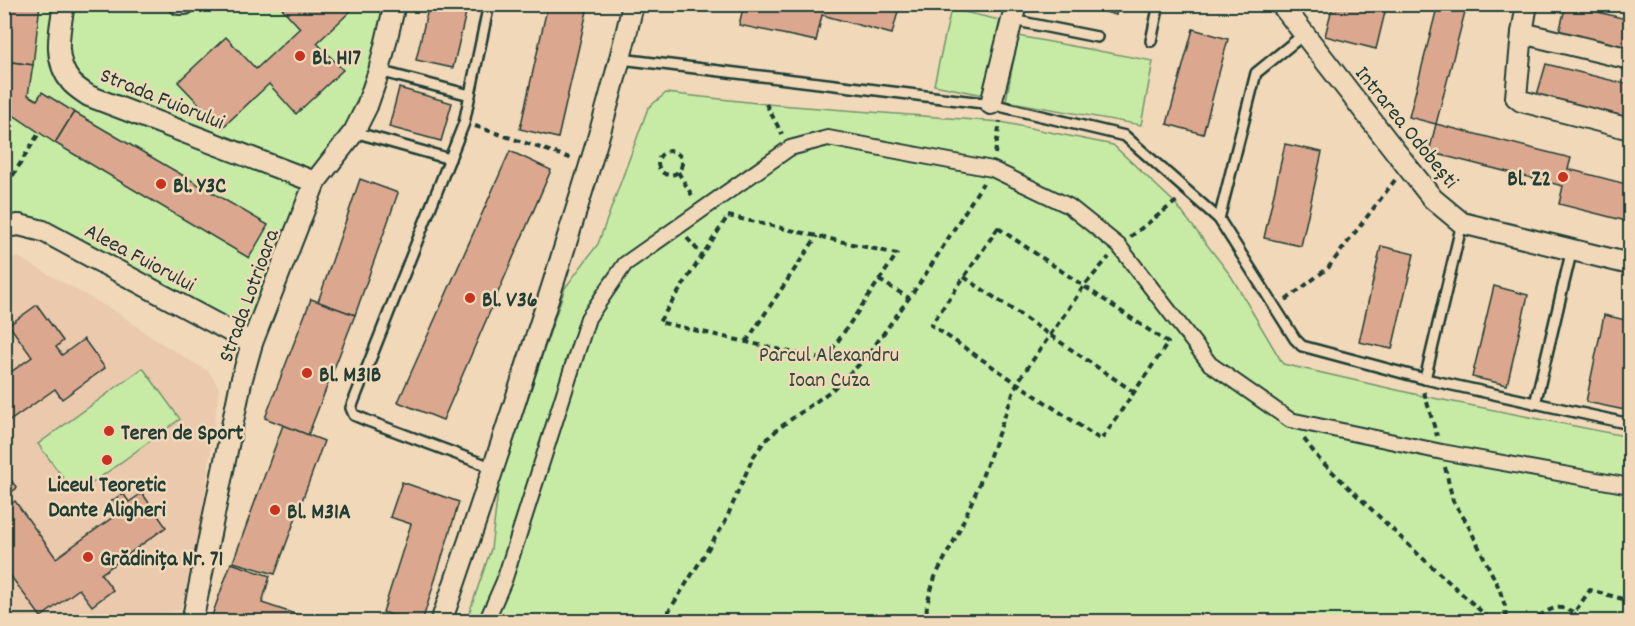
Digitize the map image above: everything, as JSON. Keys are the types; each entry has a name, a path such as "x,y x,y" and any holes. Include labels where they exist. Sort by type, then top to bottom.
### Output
{"street":[{"name":"Strada Fuiorului","path":"64,4 58,42 61,64 71,82 89,96 315,182"},
{"path":"179,4 185,4"},
{"name":"Strada Lotrioara","path":"192,621 252,343 315,182 354,132 367,106 380,71 395,4"},
{"path":"441,621 495,468 591,165 621,58 633,4"},
{"name":"Intrarea Odobești","path":"1281,4 1433,199 1462,223 1630,264"},
{"path":"1527,4 1516,97 1521,101 1630,129"},
{"path":"991,104 1014,12"},
{"path":"1522,33 1630,59"},
{"path":"486,621 504,581 588,318 625,264 790,148 828,138 992,169 1069,206 1119,246 1210,364 1290,420 1442,452 1630,486"},
{"name":"Aleea Fuiorului","path":"4,226 19,225 43,231 252,343"}],"lane":[{"path":"489,4 464,123 351,408 354,415 368,421 495,468"},
{"path":"1151,41 1159,4"},
{"path":"1014,12 1097,37"},
{"path":"1219,219 1256,73 1303,35"},
{"path":"621,58 991,104 1125,136 1219,219 1295,339 1302,346 1425,379 1630,424"},
{"path":"380,71 470,95"},
{"path":"354,132 450,159"},
{"path":"1425,379 1462,223"},
{"path":"1535,404 1572,249"}],"path":[{"path":"766,104 790,148"},
{"path":"662,621 724,522 753,457 764,442 851,374 865,359 910,298 992,169 1001,122 991,104"},
{"path":"464,123 591,165"},
{"path":"4,192 39,133"},
{"path":"669,150 679,154 682,166 678,172 670,175 662,172 658,165 661,154 669,150"},
{"path":"1276,308 1328,268 1406,165"},
{"path":"678,172 691,194"},
{"path":"4,176 7,185"},
{"path":"926,621 927,604 935,576 958,533 979,485 1017,383 1084,286 1119,246 1187,191"},
{"path":"728,216 817,236 897,254 825,360 659,322 728,216"},
{"path":"998,228 1168,343 1101,441 932,325 964,277 998,228"},
{"path":"746,342 817,236"},
{"path":"964,277 1134,392"},
{"path":"879,279 910,298"},
{"path":"1425,379 1424,396 1442,452 1453,501 1467,523 1499,588 1505,606 1506,621"},
{"path":"1290,420 1319,459 1418,554 1493,621"},
{"path":"1574,613 1590,590 1630,600"},
{"path":"1530,621 1563,606 1574,613 1580,621"}],"shaded area":[{"name":"Liceul Teoretic Dante Aligheri","path":"18,257 121,315 151,337 209,372 219,388 200,531 180,610 124,621 5,622 4,262"}],"green space":[{"path":"4,5 395,5 379,71 315,182 252,343 43,231 5,227"},
{"path":"951,9 1000,20 984,95 934,85"},
{"path":"1018,36 1153,61 1141,125 1006,101"},
{"name":"Parcul Alexandru Ioan Cuza","path":"666,93 766,104 1001,122 1113,145 1175,203 1231,276 1283,364 1423,396 1630,437 1630,621 466,622 491,549 499,483 565,288 598,244 648,108"},
{"name":"Teren de Sport","path":"143,368 180,419 76,495 38,444"}],"building":[{"path":"4,4 40,4 33,65 4,61"},
{"name":"Bl. H17","path":"278,4 358,4 317,43 343,70 296,114 269,84 222,128 178,82 226,37 256,69 300,28"},
{"path":"429,4 468,4 453,68 416,60"},
{"path":"548,4 560,4 587,11 558,138 520,129"},
{"path":"744,4 900,4 892,34 822,15 816,41 739,25"},
{"path":"1077,4 1118,4 1116,15"},
{"path":"1333,4 1387,4 1376,49 1325,36"},
{"path":"1438,4 1467,4 1436,124 1409,117"},
{"path":"1566,4 1630,20 1630,51 1559,33"},
{"path":"1193,29 1228,39 1203,134 1167,124"},
{"path":"4,61 33,65 28,95 37,100 42,92 74,112 55,143 13,115 4,121"},
{"path":"1546,64 1630,85 1630,118 1537,95"},
{"path":"399,88 452,103 441,141 389,127"},
{"name":"Bl. Y3C","path":"74,112 268,225 249,258 55,143"},
{"name":"Bl. Z2","path":"1436,124 1571,158 1568,169 1630,185 1630,222 1559,204 1563,186 1429,152"},
{"path":"1285,144 1322,152 1301,246 1264,238"},
{"name":"Bl. V36","path":"510,151 551,170 443,420 398,402"},
{"path":"360,179 398,193 355,315 318,302"},
{"path":"1381,246 1414,254 1392,349 1359,342"},
{"path":"1494,286 1528,295 1507,385 1472,377"},
{"name":"Bl. M31B","path":"311,299 355,315 308,435 265,418"},
{"path":"37,305 63,341 56,347 62,355 84,339 105,368 62,399 55,389 4,425 4,377 32,357 9,325"},
{"path":"1604,315 1630,321 1630,382 1625,410 1586,402"},
{"name":"Bl. M31A","path":"283,425 324,441 275,574 233,562"},
{"path":"4,471 17,488 4,497"},
{"path":"402,482 459,502 422,622 410,622 383,612 411,524 390,517"},
{"path":"123,493 129,502 142,493 166,527 101,574 113,590 92,606 79,589 41,617 4,567 4,509 15,501 56,558 113,517 105,506"},
{"path":"231,563 270,576 262,603 319,622 210,621"}],"place":[{"name":"Bl. H17","path":"300,56"},
{"name":"Bl. Z2","path":"1563,177"},
{"name":"Bl. Y3C","path":"161,184"},
{"name":"Bl. V36","path":"470,298"},
{"name":"Bl. M31B","path":"307,373"},
{"name":"Teren de Sport","path":"109,431"},
{"name":"Liceul Teoretic Dante Aligheri","path":"107,460"},
{"name":"Bl. M31A","path":"275,510"},
{"name":"Grădinița Nr. 71","path":"88,557"}]}
